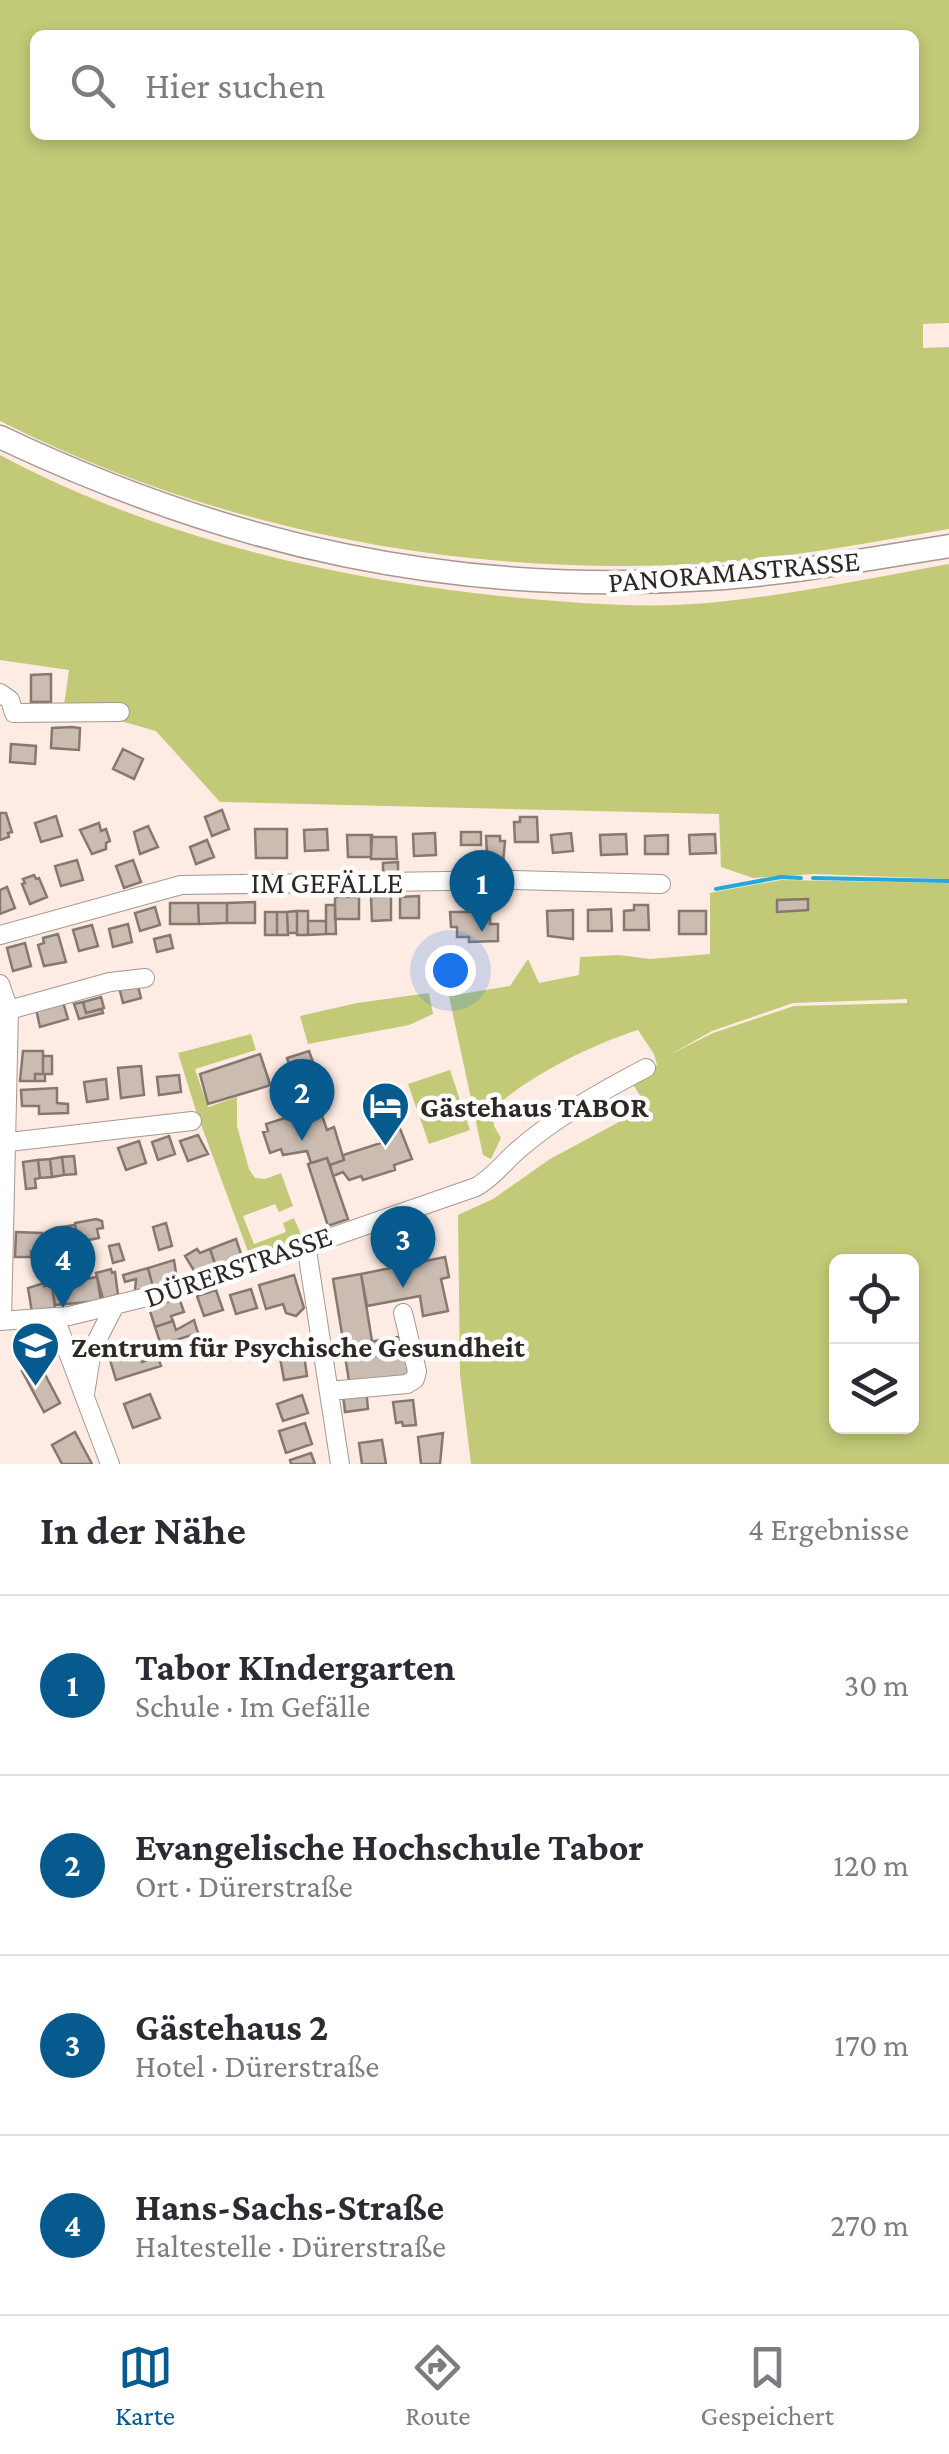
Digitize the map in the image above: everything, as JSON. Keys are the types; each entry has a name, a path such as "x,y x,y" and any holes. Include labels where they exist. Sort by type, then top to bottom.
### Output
{"main road":[{"name":"PANORAMASTRASSE","path":"0,437 140,498 216,525 366,561 472,576 588,583 709,579 833,565 949,546"}],"street":[{"path":"0,692 10,700 14,713 120,712"},
{"name":"IM GEFÄLLE","path":"0,935 181,884 514,880 661,884"},
{"path":"9,1010 110,982 145,978"},
{"path":"0,984 9,1010 1,1321"},
{"name":"DÜRERSTRASSE","path":"1,1321 55,1318 188,1287 476,1186 492,1178 517,1150 554,1122 646,1068"},
{"path":"4,1142 192,1121"},
{"path":"306,1244 340,1464"},
{"path":"85,1395 92,1350 114,1307"},
{"path":"329,1391 407,1384 414,1379 417,1372 402,1314"},
{"path":"55,1318 110,1464"}],"green space":[{"path":"0,0 949,0 949,323 923,324 923,348 949,347 949,529 715,563 530,563 348,540 258,519 84,460 0,421"},
{"path":"0,455 124,511 253,552 387,580 521,598 595,604 694,604 805,590 949,564 949,879 814,874 753,878 721,867 719,814 220,802 156,731 64,705 69,670 0,660"},
{"path":"781,880 949,883 949,1464 471,1464 460,1375 458,1215 493,1199 550,1159 617,1123 641,1097 632,1083 657,1065 638,1030 543,1073 493,1109 494,1126 501,1138 491,1159 483,1155 449,996 510,986 528,959 539,983 579,975 580,957 619,955 650,959 710,954 710,893","holes":["907,999 907,1003 794,1006 713,1033 671,1054 712,1031 793,1003"]},
{"path":"429,993 433,1014 409,1025 308,1044 300,1016"},
{"path":"251,1034 256,1050 195,1069 208,1107 237,1097 237,1126 249,1169 255,1178 281,1173 293,1206 279,1212 275,1204 243,1216 254,1244 286,1232 283,1223 294,1218 302,1237 250,1257 178,1053"},
{"path":"450,1070 470,1130 429,1144 408,1084"}],"building":[{"path":"51,674 51,702 31,702 31,675"},
{"path":"52,728 80,728 79,750 51,748"},
{"path":"11,744 36,746 35,764 10,762"},
{"path":"123,749 143,759 134,779 113,769"},
{"path":"222,810 229,829 212,836 205,817"},
{"path":"0,813 6,813 12,832 0,840"},
{"path":"56,816 62,836 41,842 35,823"},
{"path":"520,817 537,817 538,842 515,842 514,822 520,822"},
{"path":"99,823 110,841 106,849 92,854 80,830"},
{"path":"148,826 158,847 140,854 134,832"},
{"path":"255,829 287,829 287,858 256,858"},
{"path":"327,829 328,850 305,851 304,830"},
{"path":"461,832 481,832 481,845 461,845"},
{"path":"435,833 436,855 414,856 413,834"},
{"path":"571,833 573,851 553,853 551,835"},
{"path":"626,834 627,854 601,855 600,835"},
{"path":"715,834 716,853 690,854 689,835"},
{"path":"347,835 372,835 371,857 348,857"},
{"path":"668,835 668,854 645,854 645,836"},
{"path":"486,836 500,836 500,841 505,841 503,863 491,863"},
{"path":"371,837 396,837 397,859 371,859"},
{"path":"207,840 214,857 196,864 190,847"},
{"path":"77,860 83,880 61,886 55,866"},
{"path":"133,860 141,882 124,888 116,866"},
{"path":"398,862 398,874 383,874 383,863"},
{"path":"34,875 47,897 30,904 22,884 23,879"},
{"path":"7,887 15,908 0,914 0,890"},
{"path":"391,896 391,920 372,921 371,897"},
{"path":"419,896 419,918 400,918 400,897"},
{"path":"335,897 359,897 359,919 335,919"},
{"path":"808,899 808,910 777,912 777,900"},
{"path":"255,902 255,923 227,923 227,903"},
{"path":"170,903 198,903 199,924 170,924"},
{"path":"198,903 227,903 227,923 199,924"},
{"path":"326,905 335,905 336,934 326,934"},
{"path":"634,905 648,905 649,930 624,930 624,911 634,910"},
{"path":"155,907 160,925 140,931 135,913"},
{"path":"611,909 612,931 588,931 588,910"},
{"path":"573,910 573,939 548,936 547,911"},
{"path":"297,911 297,933 288,933 287,912"},
{"path":"297,911 308,911 308,935 297,935"},
{"path":"679,911 706,911 706,934 679,934"},
{"path":"265,912 277,912 277,935 265,935"},
{"path":"277,912 287,912 288,935 277,935"},
{"path":"450,912 490,912 490,924 498,924 498,941 469,942 469,937 457,937 457,927 451,927"},
{"path":"308,921 326,921 326,934 308,935"},
{"path":"128,924 132,942 113,947 109,929"},
{"path":"92,925 98,946 79,951 73,930"},
{"path":"58,934 66,962 44,966 38,945 44,943 43,938"},
{"path":"170,935 173,948 157,952 154,939"},
{"path":"25,943 31,966 13,971 7,948"},
{"path":"137,982 141,998 123,1003 119,987"},
{"path":"101,997 104,1008 86,1013 83,1002"},
{"path":"63,1002 68,1019 40,1027 36,1009"},
{"path":"83,1002 86,1013 102,1009 103,1013 79,1019 74,1004"},
{"path":"23,1051 43,1051 43,1074 35,1074 35,1081 20,1081"},
{"path":"309,1051 313,1062 291,1070 287,1058"},
{"path":"260,1054 268,1086 208,1104 200,1074"},
{"path":"43,1056 52,1056 52,1074 45,1074 45,1081 35,1081 35,1074 43,1074"},
{"path":"141,1066 144,1095 121,1098 118,1068"},
{"path":"179,1075 181,1092 159,1095 157,1077"},
{"path":"106,1079 108,1099 87,1102 84,1082"},
{"path":"57,1088 57,1103 68,1104 68,1113 39,1114 39,1106 22,1106 21,1090"},
{"path":"319,1107 327,1130 334,1127 344,1160 330,1165 327,1158 311,1163 307,1151 283,1155 281,1149 270,1153 263,1132 268,1131 266,1124"},
{"name":"Gästehaus TABOR","path":"393,1111 412,1159 394,1165 395,1170 363,1180 361,1176 349,1180 343,1172 333,1176 330,1165 344,1160 343,1155 381,1143 373,1118"},
{"path":"198,1135 208,1154 188,1161 180,1141"},
{"path":"169,1136 175,1154 158,1160 152,1142"},
{"path":"139,1141 146,1163 126,1170 118,1148"},
{"path":"74,1156 76,1174 64,1175 62,1157"},
{"path":"62,1157 64,1175 52,1177 50,1159"},
{"path":"327,1158 348,1219 328,1226 308,1164"},
{"path":"50,1159 52,1177 40,1178 38,1160"},
{"path":"38,1160 40,1178 35,1179 36,1188 26,1189 23,1162"},
{"path":"102,1221 103,1228 97,1229 99,1238 78,1242 75,1223"},
{"path":"166,1223 172,1246 159,1250 153,1227"},
{"path":"75,1225 79,1245 58,1246 55,1228"},
{"path":"16,1232 42,1233 41,1251 31,1251 31,1257 15,1257"},
{"path":"236,1239 242,1257 216,1267 210,1249"},
{"path":"119,1244 124,1260 113,1263 109,1246"},
{"path":"197,1249 200,1253 210,1249 216,1267 198,1277 185,1256"},
{"path":"445,1257 449,1277 441,1279 448,1311 423,1316 420,1296 367,1306 361,1274"},
{"path":"174,1260 177,1280 153,1287 148,1268"},
{"path":"148,1268 153,1287 135,1291 136,1279 125,1282 123,1275"},
{"path":"111,1269 115,1272 118,1295 103,1299 96,1273"},
{"path":"361,1274 372,1341 344,1346 333,1279"},
{"path":"294,1275 304,1308 296,1316 286,1313 283,1304 266,1309 259,1285"},
{"path":"97,1277 101,1301 55,1305 52,1285"},
{"path":"52,1285 55,1308 32,1312 28,1288"},
{"path":"251,1289 257,1308 236,1314 230,1295"},
{"path":"216,1290 223,1310 204,1316 197,1296"},
{"path":"179,1298 184,1312 155,1327 149,1308"},
{"path":"194,1320 198,1333 161,1345 155,1327 173,1321 176,1330"},
{"path":"39,1335 47,1363 40,1365 60,1403 44,1412 22,1371 35,1365 23,1362 18,1339"},
{"path":"404,1336 411,1378 350,1387 344,1350 351,1349 351,1345"},
{"path":"303,1348 307,1376 284,1380 279,1352"},
{"path":"138,1350 142,1362 158,1357 161,1366 116,1380 110,1360"},
{"path":"366,1390 368,1409 345,1412 343,1394"},
{"path":"150,1394 160,1418 133,1428 124,1404"},
{"path":"302,1395 308,1413 283,1421 277,1404"},
{"path":"413,1400 416,1425 396,1423 393,1402"},
{"path":"305,1423 312,1444 286,1453 279,1431"},
{"path":"75,1432 92,1464 62,1464 52,1445"},
{"path":"443,1433 440,1464 421,1464 418,1437"},
{"path":"382,1440 386,1464 362,1464 359,1443"},
{"path":"311,1453 315,1464 291,1464 290,1460"}],"waterway":[{"path":"716,889 781,877 801,878"},
{"path":"813,878 949,881"}],"place":[{"name":"Tabor KIndergarten","path":"482,932"},
{"name":"Evangelische Hochschule Tabor","path":"302,1141"},
{"name":"Gästehaus TABOR","path":"385,1148"},
{"name":"Gästehaus 2","path":"403,1288"},
{"name":"Hans-Sachs-Straße","path":"63,1308"},
{"name":"Zentrum für Psychische Gesundheit","path":"36,1388"}]}
